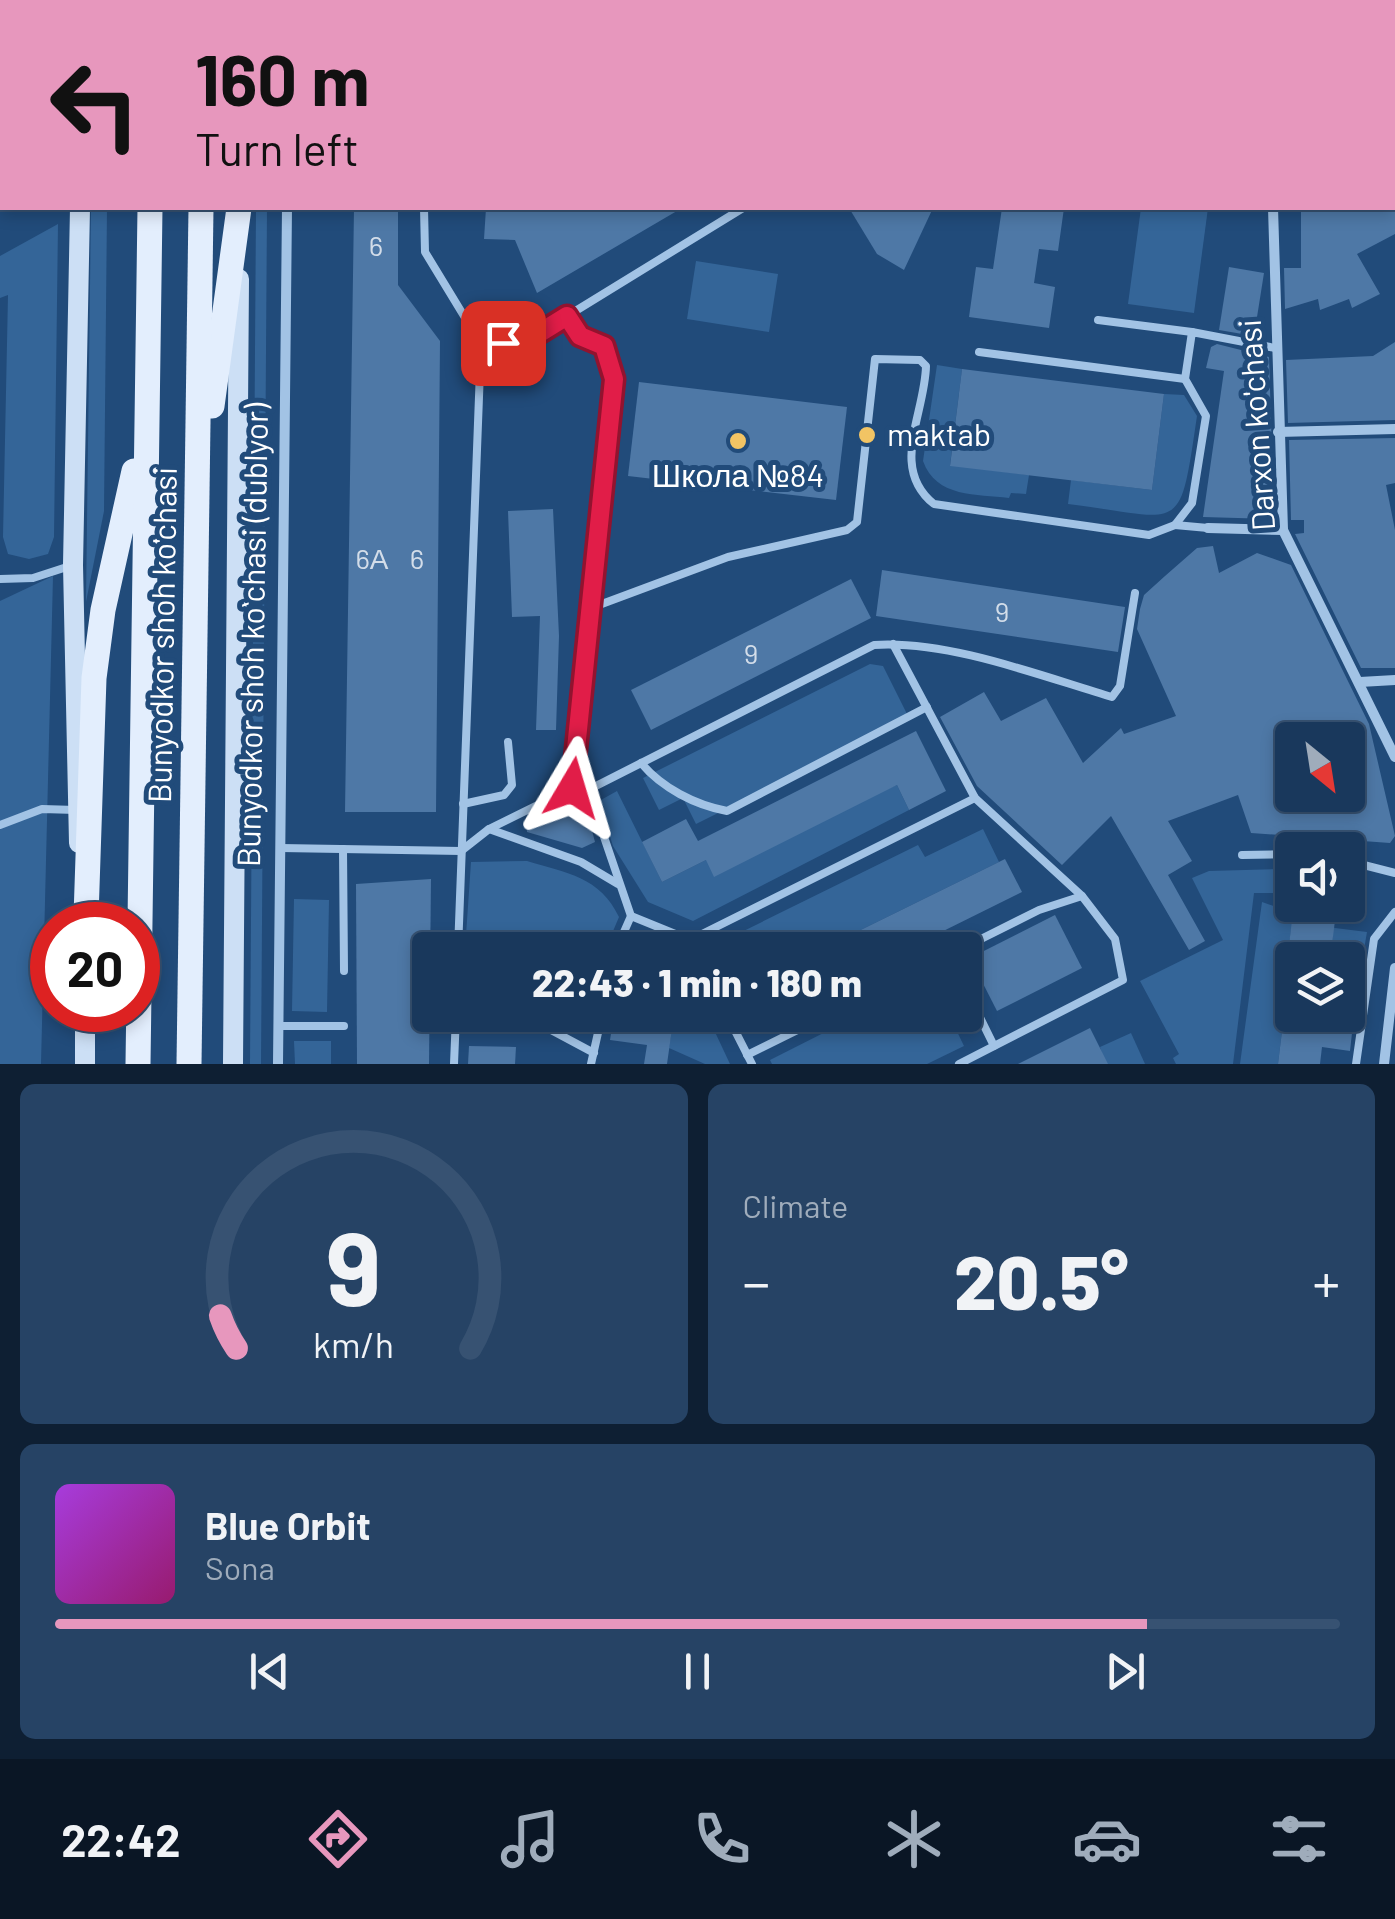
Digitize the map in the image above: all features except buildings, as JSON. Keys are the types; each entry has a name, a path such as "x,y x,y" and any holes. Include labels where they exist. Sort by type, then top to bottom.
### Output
{"main road":[{"name":"Bunyodkor shoh ko'chasi","path":"138,1064 150,210"},
{"name":"Bunyodkor shoh ko'chasi","path":"189,1064 201,210"},
{"path":"196,570 210,417 239,210"},
{"path":"87,902 94,678 103,610 146,417"}],"street":[{"path":"80,210 73,565 76,810 84,902"},
{"name":"Bunyodkor shoh koʻchasi (dublyor)","path":"233,1064 239,210"},
{"name":"Bunyodkor shoh koʻchasi (dublyor)","path":"278,1064 287,210"},
{"name":"Darxon ko'chasi","path":"1273,210 1283,530 1395,757"},
{"path":"1278,432 1395,430"},
{"path":"1208,528 1283,530"},
{"path":"1360,682 1395,680"},
{"path":"1384,1064 1395,968"},
{"path":"85,1064 86,1032"}],"lane":[{"path":"424,210 425,252 481,344 459,932"},
{"path":"481,344 525,342 740,210"},
{"path":"567,316 580,336 604,346 614,379 572,788"},
{"path":"1098,320 1276,348"},
{"path":"1175,525 1192,502 1206,416 1186,379 1192,332"},
{"path":"979,352 1186,379"},
{"path":"591,608 728,557 847,530 857,522 875,359 920,360 926,366 909,462 920,490 942,509 1149,536 1175,525 1208,528"},
{"path":"0,579 33,578 73,565"},
{"path":"281,848 461,851 490,829 572,788 588,790 874,645 892,644 1000,664 1112,696 1120,686 1135,593"},
{"path":"892,644 976,798 1082,896 1116,939 1123,980 959,1064"},
{"path":"641,762 654,779 697,803 727,811 927,707"},
{"path":"463,804 504,795 512,786 508,742"},
{"path":"588,790 631,916 670,932"},
{"path":"706,932 976,798"},
{"path":"0,824 42,809 76,810"},
{"path":"490,829 581,862 618,884"},
{"path":"343,849 344,971"},
{"path":"1242,855 1275,854"},
{"path":"1365,865 1395,873"},
{"path":"982,938 1039,910 1082,896"},
{"path":"1356,1064 1374,938 1395,912"},
{"path":"624,932 631,916"},
{"path":"982,1022 994,1046"},
{"path":"278,1026 344,1026"},
{"path":"454,1064 455,1032"},
{"path":"555,1032 594,1053"},
{"path":"591,1064 598,1032"},
{"path":"735,1032 749,1060 798,1032"}],"shaded area":[{"path":"91,210 107,210 104,511 86,602"},
{"path":"256,210 267,210 261,1064 250,1064"},
{"path":"1141,210 1208,210 1194,313 1128,304"},
{"path":"58,224 54,537 48,554 29,559 8,554 3,537 8,295 0,298 0,256"},
{"path":"696,261 778,274 769,332 687,319"},
{"path":"937,365 962,369 950,465 1029,475 1026,494 1011,493 1009,498 959,492 937,482 929,473 923,461"},
{"path":"1164,394 1184,395 1197,416 1186,483 1179,501 1170,511 1155,515 1068,504 1071,480 1152,490"},
{"path":"53,576 45,902 30,902 30,1032 42,1032 41,1064 0,1064 0,601"},
{"path":"870,664 883,666 909,718 696,824 683,798 659,810 643,778"},
{"path":"897,785 909,810 693,921 648,902 613,846 599,801 617,791 662,882 706,860"},
{"path":"983,829 999,862 857,932 741,932 918,845 925,857"},
{"path":"527,861 581,879 602,893 619,917 613,932 466,932 471,862"},
{"path":"1275,869 1275,893 1254,893 1233,1064 1176,1064 1173,1058 1179,1054 1140,981 1223,940 1192,878 1209,871"},
{"path":"294,899 329,900 327,1012 292,1011"},
{"path":"1262,902 1275,907 1275,922 1318,922 1367,932 1365,944 1332,942 1333,935 1291,930 1289,942 1275,942 1275,1032 1282,1032 1278,1064 1240,1064"},
{"path":"671,1032 715,1032 730,1064 705,1064 669,1048"},
{"path":"825,1032 957,1032 964,1046 927,1064 772,1064 770,1060"},
{"path":"1131,1033 1145,1064 1105,1064 1100,1047"},
{"path":"294,1041 331,1041 331,1064 295,1064"}],"place":[{"name":"maktab","path":"867,435"},
{"name":"Школа №84","path":"738,441"}],"route":[{"path":"503,343 525,342 567,316 580,336 604,346 614,379 572,788"}]}
